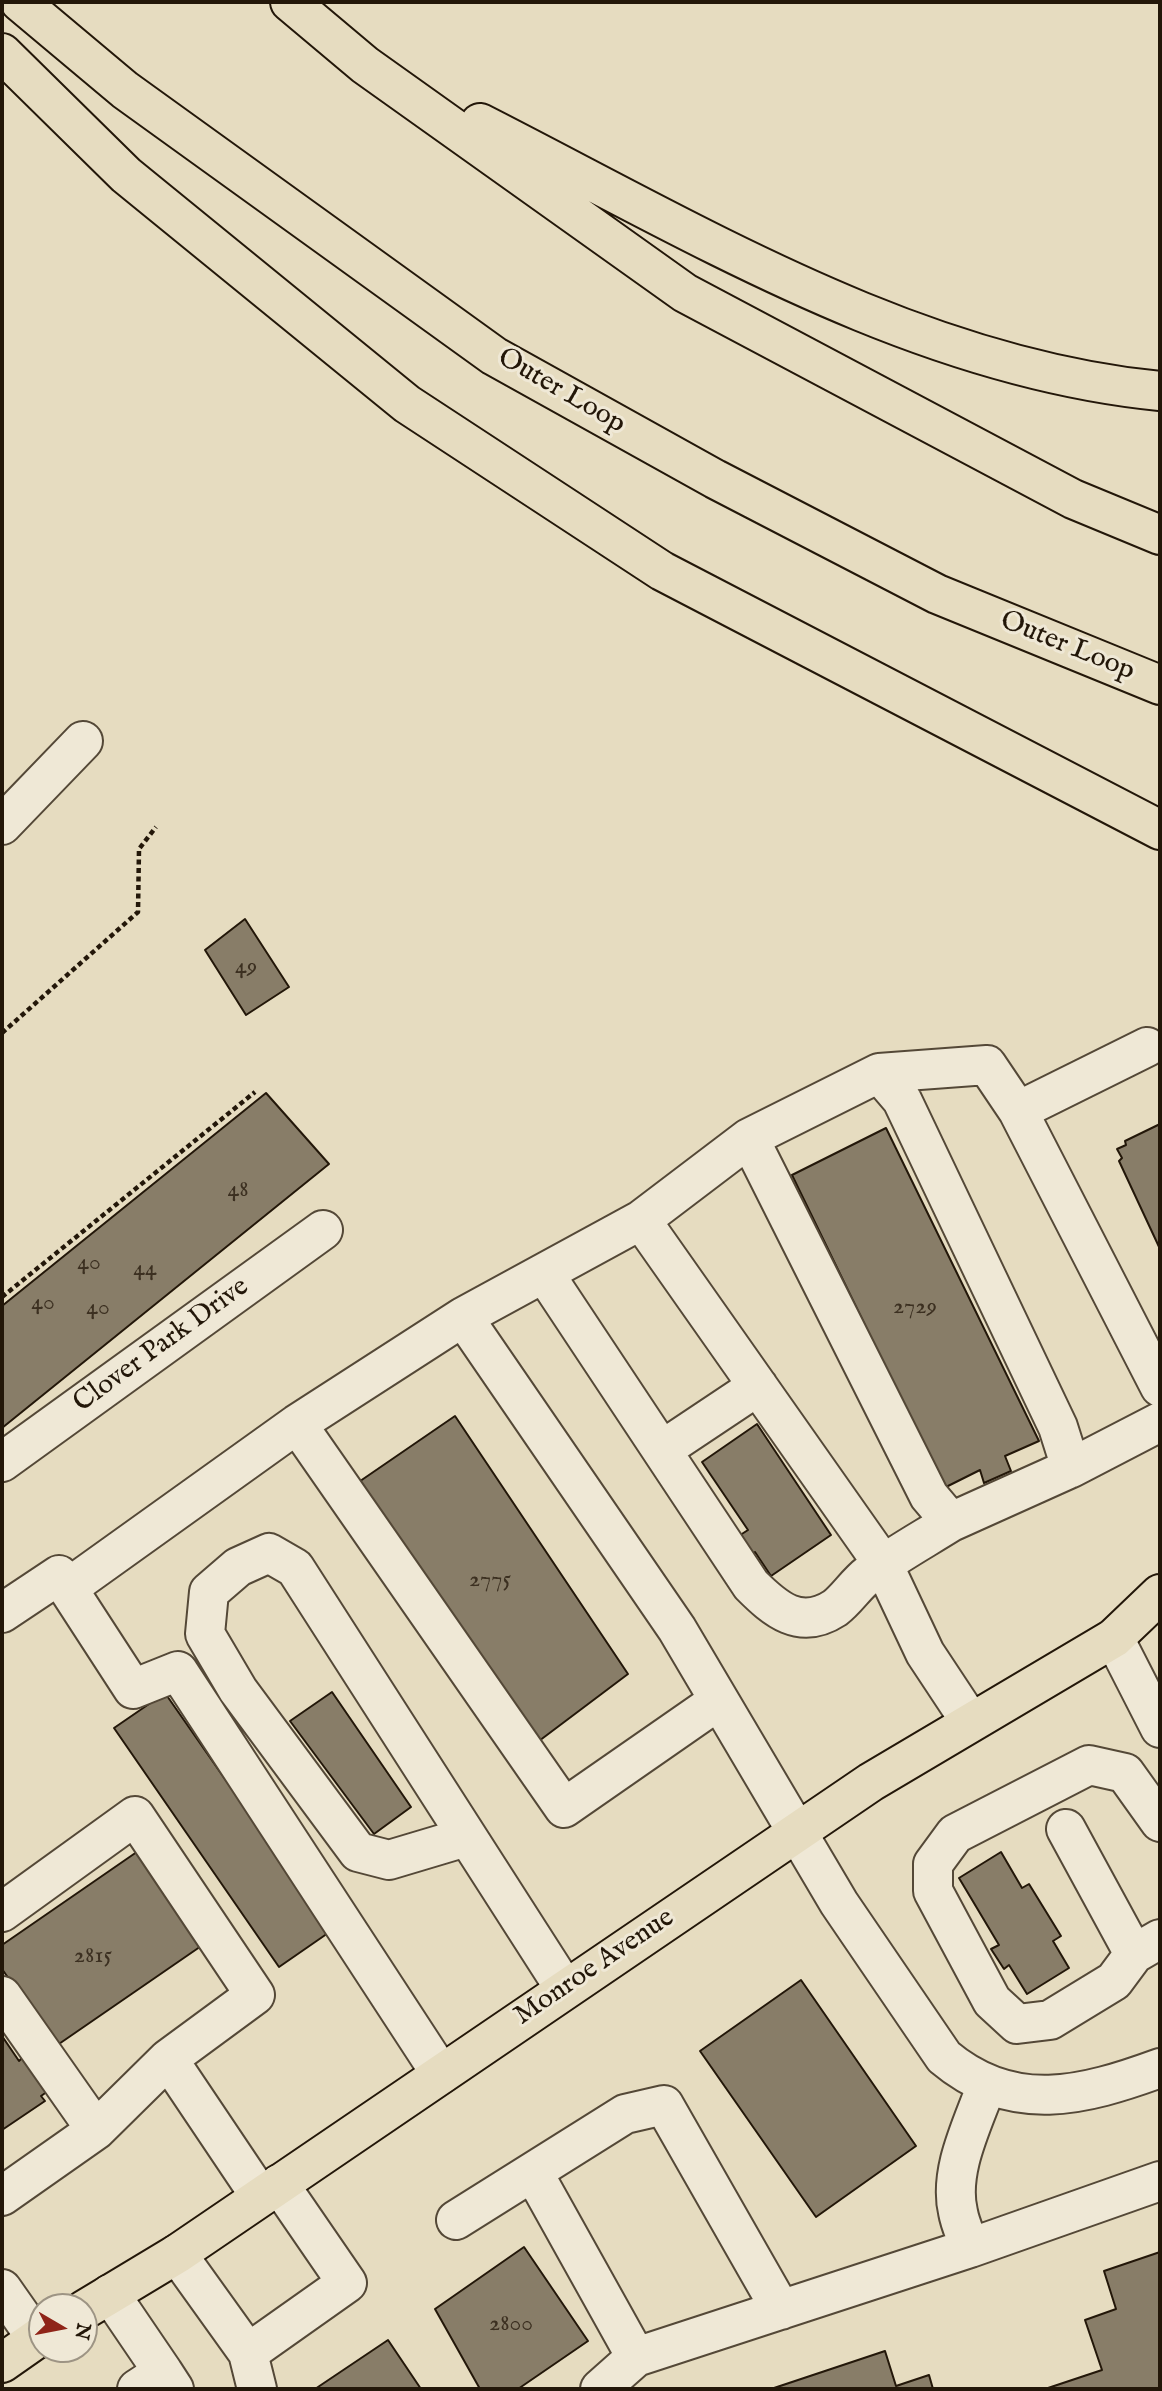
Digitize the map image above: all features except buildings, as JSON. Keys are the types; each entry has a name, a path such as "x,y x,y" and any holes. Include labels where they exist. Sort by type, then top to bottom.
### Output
{"main road":[{"name":"Outer Loop","path":"20,2 125,90 494,356 715,479 937,594 1160,685"},
{"path":"290,2 365,65 685,293 1073,499 1160,535"},
{"path":"2,53 126,175 407,404 662,571 1160,830"},
{"path":"365,65 787,279 908,331 1027,368 1100,386 1160,391"},
{"name":"Monroe Avenue","path":"98,2301 177,2254 796,1832 970,1721 1114,1638 1160,1594"},
{"name":"Monroe Avenue","path":"1114,1638 1160,1632"},
{"path":"2,2362 28,2344"}],"lane":[{"path":"2,825 83,741"},
{"path":"1018,1111 1147,1047"},
{"path":"68,1588 297,1424 463,1317 641,1220 749,1138 879,1073 987,1065 1018,1111 1160,1387"},
{"path":"879,1073 902,1100 1058,1427 1071,1468"},
{"path":"749,1138 929,1496 951,1522"},
{"path":"641,1220 883,1563 925,1653 970,1721"},
{"name":"Clover Park Drive","path":"2,1462 323,1230"},
{"path":"544,1273 751,1585 775,1610 796,1617 817,1617 836,1607 857,1583 883,1563 951,1522 1071,1468 1160,1422"},
{"path":"463,1317 677,1629 796,1832 890,1981 944,2057 964,2074 987,2084 1034,2097 1086,2091 1160,2068"},
{"path":"662,1450 758,1386"},
{"path":"297,1424 564,1808 718,1701"},
{"path":"466,1838 389,1860 358,1852 238,1690 205,1634 209,1592 238,1567 269,1553 295,1568 565,1989"},
{"path":"2,1613 59,1575 133,1689 178,1671 440,2074"},
{"path":"1114,1638 1160,1728"},
{"path":"1066,1829 1147,1947 1114,1981 1050,2020 1017,2024 992,2001 933,1891 933,1864 955,1834 1089,1765 1125,1773 1160,1822"},
{"path":"2,1912 135,1816 255,1995 168,2059 96,2130 2,2196"},
{"path":"2,1996 96,2130"},
{"path":"168,2059 269,2190 347,2283 248,2353"},
{"path":"970,2248 957,2210 956,2185 961,2161 987,2084"},
{"path":"456,2220 534,2174 625,2114 664,2105 780,2310"},
{"path":"534,2174 636,2357"},
{"path":"600,2389 636,2357 970,2248 1160,2181"},
{"path":"177,2254 248,2353 257,2389"},
{"path":"2,2288 28,2322"},
{"path":"98,2303 158,2383"}],"path":[{"path":"2,1033 138,912 139,849 156,827"},
{"path":"2,1297 255,1091"}]}
